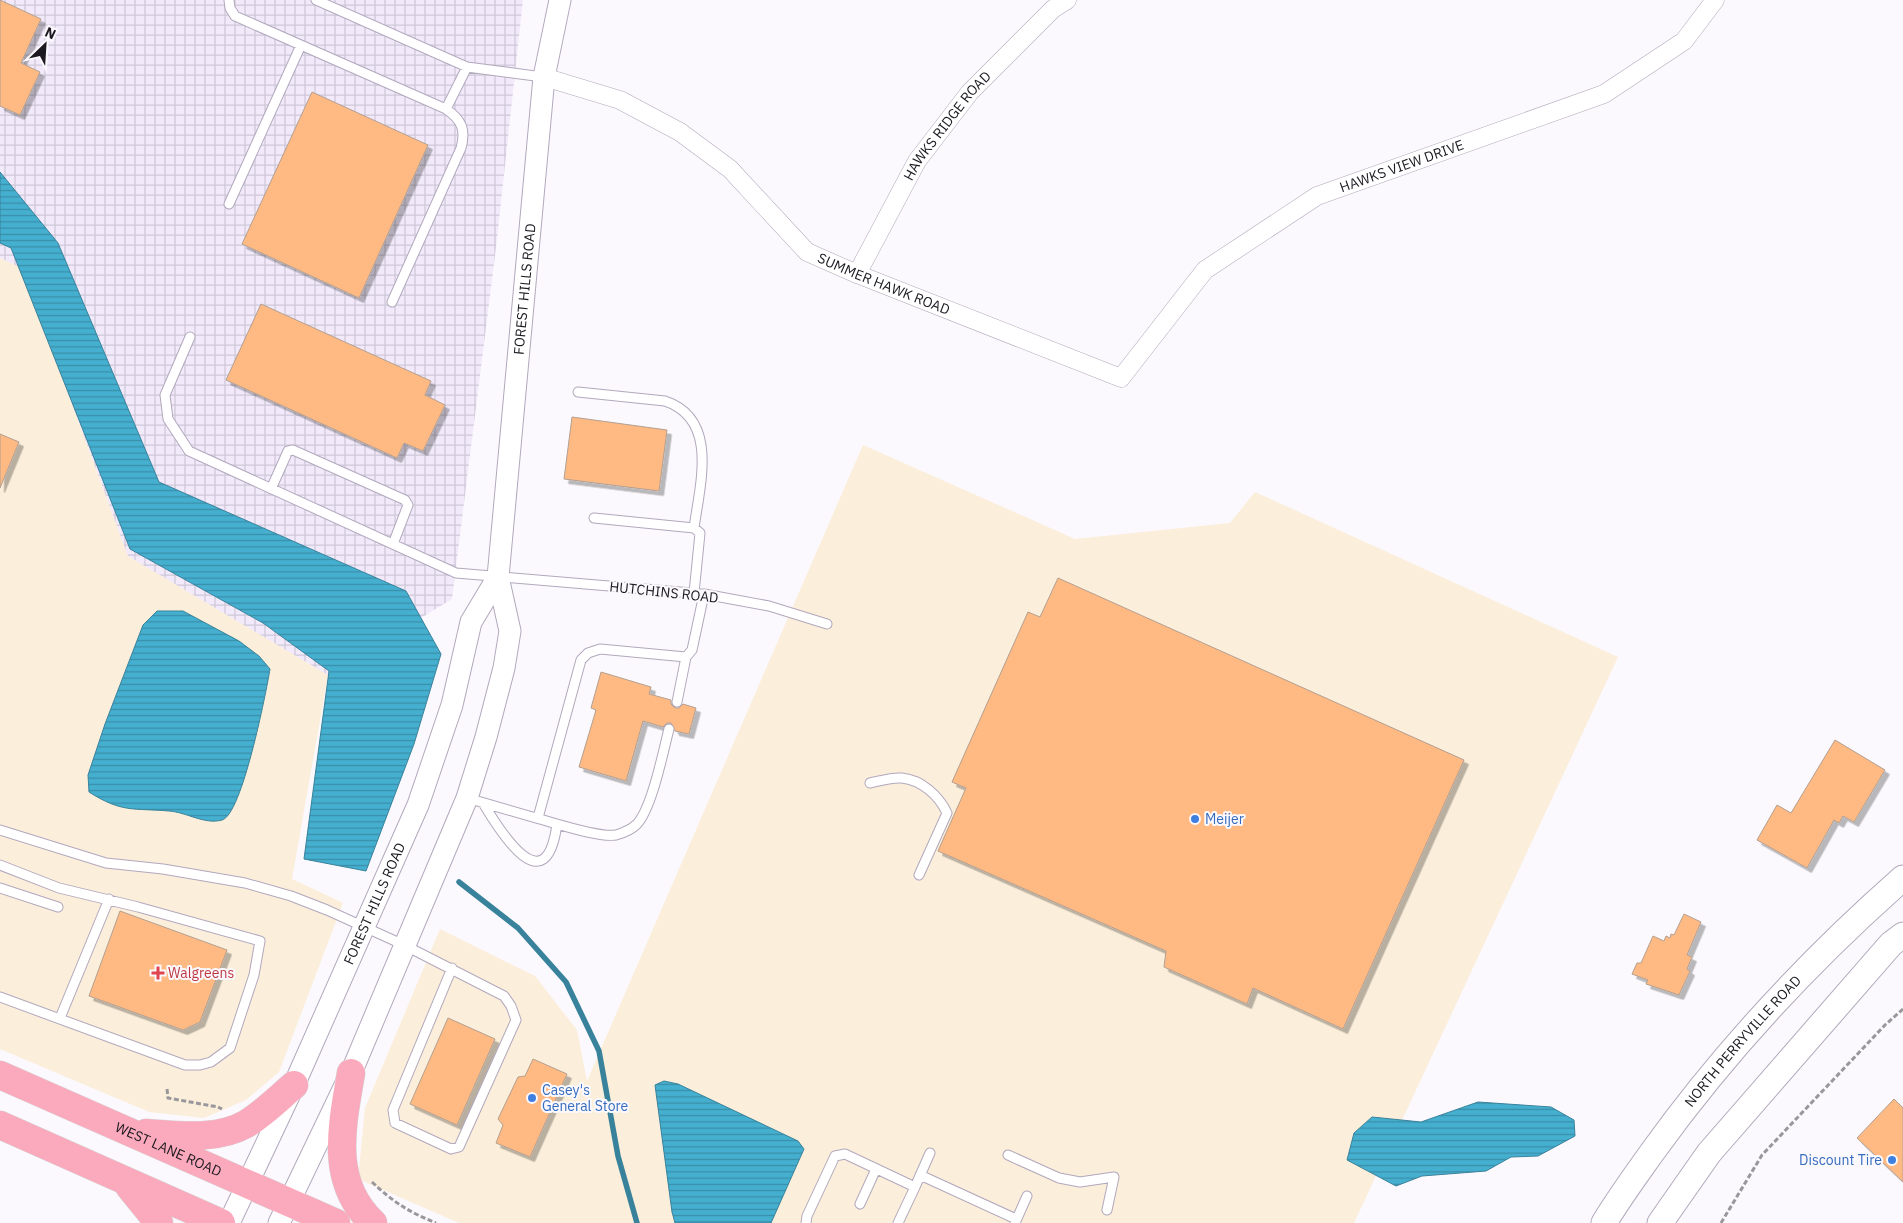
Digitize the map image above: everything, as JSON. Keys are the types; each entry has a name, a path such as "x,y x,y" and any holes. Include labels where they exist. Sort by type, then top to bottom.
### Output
{"main road":[{"name":"NORTH PERRYVILLE ROAD","path":"1604,1223 1674,1122 1754,1025 1838,936 1903,878"},
{"path":"1660,1223 1709,1153 1892,944 1903,935"},
{"path":"351,1073 343,1118 342,1165 351,1197 373,1223"},
{"name":"WEST LANE ROAD","path":"0,1075 247,1184 284,1213 336,1223"},
{"path":"128,1132 186,1136 230,1131 246,1124 294,1085"},
{"path":"0,1125 220,1223"},
{"path":"125,1181 159,1223"}],"street":[{"name":"FOREST HILLS ROAD","path":"284,1213 351,1073 404,945 475,800 490,720 504,668 510,631 498,577 544,77 560,0"},
{"name":"HAWKS RIDGE ROAD","path":"857,274 917,161 970,92 1053,9 1067,0"},
{"name":"HAWKS VIEW DRIVE","path":"1121,378 1205,270 1317,196 1604,94 1684,41 1715,0"},
{"name":"SUMMER HAWK ROAD","path":"544,77 620,100 680,132 730,169 807,252 857,274 1121,378"},
{"name":"FOREST HILLS ROAD","path":"229,1223 294,1085 418,805 452,705 471,622 498,577"}],"lane":[{"path":"229,0 230,8 235,16 446,109 458,117 463,126 464,137 461,148 392,302"},
{"path":"316,0 466,66 544,77"},
{"path":"229,204 301,45"},
{"path":"446,109 466,66"},
{"name":"HUTCHINS ROAD","path":"190,337 165,395 168,419 189,451 456,573 699,593 769,606 827,624"},
{"path":"578,392 665,401 678,405 691,417 700,432 702,466 694,528"},
{"path":"271,489 288,452 293,450 405,500 408,505 393,544"},
{"path":"594,518 694,528 700,534 699,593 692,650 686,657 678,702"},
{"path":"536,818 539,814 581,660 588,653 600,649 686,657"},
{"path":"475,800 557,824 614,835 627,831 637,824 648,803 670,729"},
{"path":"870,783 902,778 931,791 941,800 947,813 919,876"},
{"path":"475,800 500,833 517,852 528,860 540,860 550,853 555,842 557,824"},
{"path":"0,830 106,863 163,868 245,883 291,896 404,945 452,968 504,996 511,1006 516,1020 459,1147 451,1149 395,1123 393,1110 452,968"},
{"path":"0,865 59,888 109,899 260,941 254,975 230,1048 219,1057 200,1065 185,1065 0,997"},
{"path":"0,888 58,907"},
{"path":"60,1018 109,899"},
{"path":"898,1223 930,1153"},
{"path":"806,1223 807,1216 835,1156 845,1154 915,1187"},
{"path":"1008,1155 1059,1178 1080,1182 1114,1177 1107,1210"},
{"path":"860,1204 876,1169"},
{"path":"920,1175 1016,1221 1027,1196"}],"path":[{"path":"1720,1223 1762,1155 1903,1008"},
{"path":"167,1089 168,1098 218,1107 225,1112"},
{"path":"370,1180 392,1201 409,1212 436,1223"}],"shaded area":[{"path":"0,0 523,0 496,248 452,599 328,675 128,556 22,268 0,258"},
{"path":"0,258 22,268 128,556 328,675 292,879 343,903 279,1072 246,1100 204,1118 149,1112 0,1049"},
{"path":"863,445 1075,539 1230,523 1255,492 1618,657 1354,1223 459,1223 358,1179 365,1108 440,929 535,976 577,1030 587,1081"}],"water":[{"path":"0,172 58,243 159,482 406,591 441,654 414,744 366,871 304,859 329,671 263,623 130,549 11,248 0,243"},
{"path":"157,611 183,611 239,641 259,656 270,669 264,702 245,776 230,813 222,820 209,821 169,811 128,808 100,799 89,792 88,775 105,724 143,625"},
{"path":"664,1081 678,1084 798,1141 804,1149 771,1223 675,1223 655,1085"},
{"path":"1478,1102 1551,1107 1574,1120 1575,1136 1538,1156 1511,1157 1486,1171 1422,1176 1396,1186 1347,1160 1354,1133 1372,1117 1421,1122"}],"building":[{"path":"0,0 41,19 21,63 40,72 20,115 0,106"},
{"path":"312,92 428,145 359,298 242,244"},
{"path":"261,304 431,381 425,395 445,405 423,451 404,443 397,458 226,380"},
{"path":"572,417 667,430 659,491 564,479"},
{"path":"0,434 19,442 0,488"},
{"name":"Meijer","path":"1058,578 1464,760 1343,1029 1253,988 1247,1004 1164,967 1166,951 938,851 966,788 952,782 1028,612 1040,617"},
{"path":"601,672 651,687 649,694 671,700 671,704 675,708 679,708 683,704 696,708 689,734 675,731 671,723 667,723 663,727 643,721 626,781 579,767 596,710 591,708"},
{"path":"1835,740 1885,770 1854,822 1843,816 1839,823 1834,820 1807,868 1757,840 1777,805 1791,813"},
{"name":"Walgreens","path":"120,911 227,950 200,1022 183,1030 89,996"},
{"path":"1684,914 1701,922 1687,955 1692,957 1687,969 1690,971 1679,995 1646,984 1648,980 1632,974 1637,963 1641,963 1653,936 1664,941 1666,936 1670,938 1671,934 1674,935"},
{"path":"448,1018 495,1039 457,1125 410,1104"},
{"name":"Casey's General Store","path":"533,1059 567,1074 530,1157 496,1143 503,1125 498,1119 518,1077 525,1076"},
{"name":"Discount Tire","path":"1894,1099 1903,1108 1903,1182 1857,1138"}],"waterway":[{"path":"459,882 518,928 566,982 599,1051 618,1156 637,1223"}],"place":[{"name":"Meijer","path":"1195,819"},
{"name":"Walgreens","path":"158,973"},
{"name":"Casey's General Store","path":"532,1098"},
{"name":"Discount Tire","path":"1892,1160"}]}
